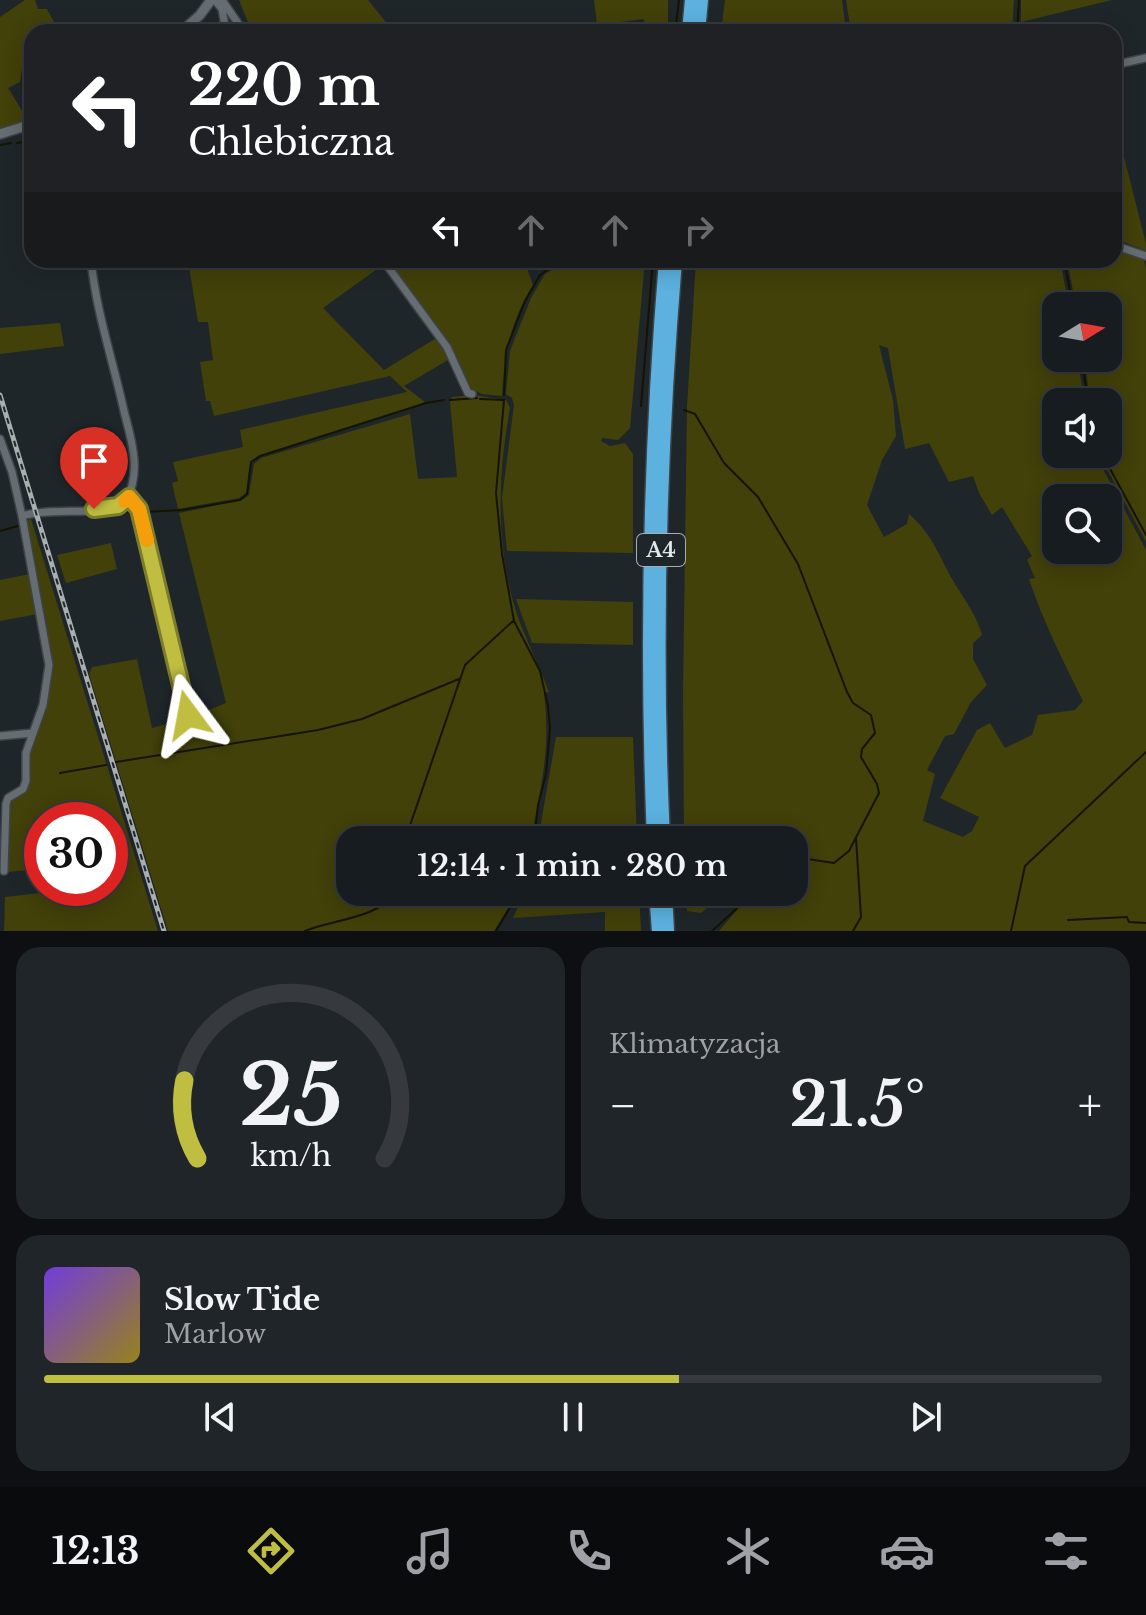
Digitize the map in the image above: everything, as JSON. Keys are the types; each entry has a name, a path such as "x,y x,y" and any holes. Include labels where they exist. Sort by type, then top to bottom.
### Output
{"highway":[{"path":"689,24 691,0"},
{"path":"700,24 702,0"},
{"name":"A4","path":"653,826 649,709 650,541 664,268"},
{"name":"A4","path":"664,826 660,708 661,541 675,268"},
{"path":"656,906 658,931"},
{"path":"667,906 668,931"}],"street":[{"path":"190,24 219,1"},
{"path":"219,1 224,24"},
{"path":"219,1 238,24"},
{"path":"1122,63 1146,58"},
{"path":"0,134 24,126"},
{"path":"1122,248 1146,256"},
{"path":"22,516 36,512 112,508 129,497 134,458 96,299 92,268"},
{"path":"389,268 442,340 468,393 472,394"},
{"path":"0,439 12,472 22,516 49,665 43,705 26,753 26,781 23,789 8,798 6,804 4,871"},
{"path":"129,497 135,502 143,525 188,715"},
{"path":"0,736 33,733"}],"shaded area":[{"path":"25,0 35,0 38,9 47,9 55,24 24,24 24,61 20,82 8,88 24,114 24,123 0,129 0,17"},
{"path":"239,0 368,0 387,24 249,24"},
{"path":"594,0 668,0 668,24 644,24 644,19 597,24"},
{"path":"725,0 842,0 845,24 722,24"},
{"path":"846,0 1014,0 1012,24 850,24"},
{"path":"1021,0 1112,0 1021,22"},
{"path":"1122,149 1146,244 1146,251 1122,241"},
{"path":"1122,251 1144,260 1146,269 1146,542 1122,497 1122,484 1115,484 1106,468 1122,468 1122,388 1088,388 1086,372 1122,372 1122,292 1073,292 1069,268 1122,268"},
{"path":"189,268 378,268 323,308 384,370 438,337 448,360 404,386 425,402 259,456 250,468 246,493 239,498 178,509 172,483 178,481 173,462 243,447 240,430 407,392 390,376 214,416 210,401 206,401 200,362 213,360 208,322 198,322"},
{"path":"392,268 527,268 533,285 519,311 510,338 502,396 482,394 468,387 448,346"},
{"path":"555,268 644,268 630,428 618,440 602,438 601,441 610,446 625,443 633,454 633,553 507,551 502,498 514,405 512,398 506,394 510,351 531,298 545,274"},
{"path":"696,268 1062,268 1066,292 1042,292 1042,372 1080,372 1082,388 1042,388 1042,468 1102,468 1111,484 1042,484 1042,564 1122,564 1122,505 1146,550 1146,931 719,931 737,910 734,906 808,906 808,826 684,826 687,407","holes":["879,345 888,348 905,449 929,443 949,482 973,476 992,515 1002,507 1032,556 1027,560 1035,578 1029,579 1047,626 1083,701 1075,710 1038,715 1032,735 1005,748 990,723 977,730 940,798 979,817 972,831 963,837 923,821 935,774 927,770 945,736 954,734 971,702 987,685 973,659 973,643 982,635 935,547 917,522 909,514 907,524 884,537 867,505 882,460 896,436 893,400"]},
{"path":"60,323 64,346 0,354 0,328"},
{"path":"472,395 506,400 510,408 501,489 502,543 520,623 549,692 544,693 546,750 534,826 336,826 336,906 509,906 494,931 168,931 89,674 92,667 137,659 152,728 226,703 179,513 242,500 249,495 254,464 261,458 410,414 418,479 457,477 452,397"},
{"path":"31,519 118,802 24,802 24,870 5,872 8,805 13,796 25,790 28,753 49,683 25,522"},
{"path":"111,543 117,569 66,583 57,555"},
{"path":"30,574 38,614 0,621 0,580"},
{"path":"516,599 633,602 633,645 532,643"},
{"path":"556,737 633,737 636,826 540,826"},
{"path":"128,834 158,931 4,931 5,897 24,895 24,906 128,906"},
{"path":"519,906 640,906 641,931 605,931 605,912 513,918"},
{"path":"687,906 710,906 701,913 687,911"}],"waterway":[{"path":"676,24 679,0"},
{"path":"1018,24 1019,0"},
{"path":"17,143 24,142"},
{"path":"0,145 11,143"},
{"path":"504,395 506,350 525,301 540,275 550,268"},
{"path":"641,406 652,268"},
{"path":"1066,268 1070,292"},
{"path":"1084,372 1086,388"},
{"path":"450,400 477,398"},
{"path":"480,399 504,400 496,493 502,554 514,621 540,671 548,706 550,728 546,774 536,826"},
{"path":"143,512 182,510 240,500 247,494 251,462 260,456 444,400"},
{"path":"684,410 695,414 724,463 758,497 798,564 847,692 853,703 871,715 875,733 862,749 861,757 879,793 849,851 834,863 808,859"},
{"path":"1110,468 1146,535"},
{"path":"114,511 135,512"},
{"path":"0,531 18,526"},
{"path":"410,826 465,665 513,621"},
{"path":"116,762 318,730 362,719 459,679"},
{"path":"1011,931 1025,866 1146,752"},
{"path":"60,773 106,765"},
{"path":"853,931 861,917 856,838"},
{"path":"305,931 380,906"},
{"path":"496,931 511,906"},
{"path":"712,931 739,906"},
{"path":"1068,920 1127,917 1129,922 1146,923"}],"railway":[{"path":"0,395 164,931"}],"slow traffic":[{"path":"125,501 129,497 139,509 147,540"}],"route":[{"path":"94,509 118,506 129,497 139,509 188,715"}]}
